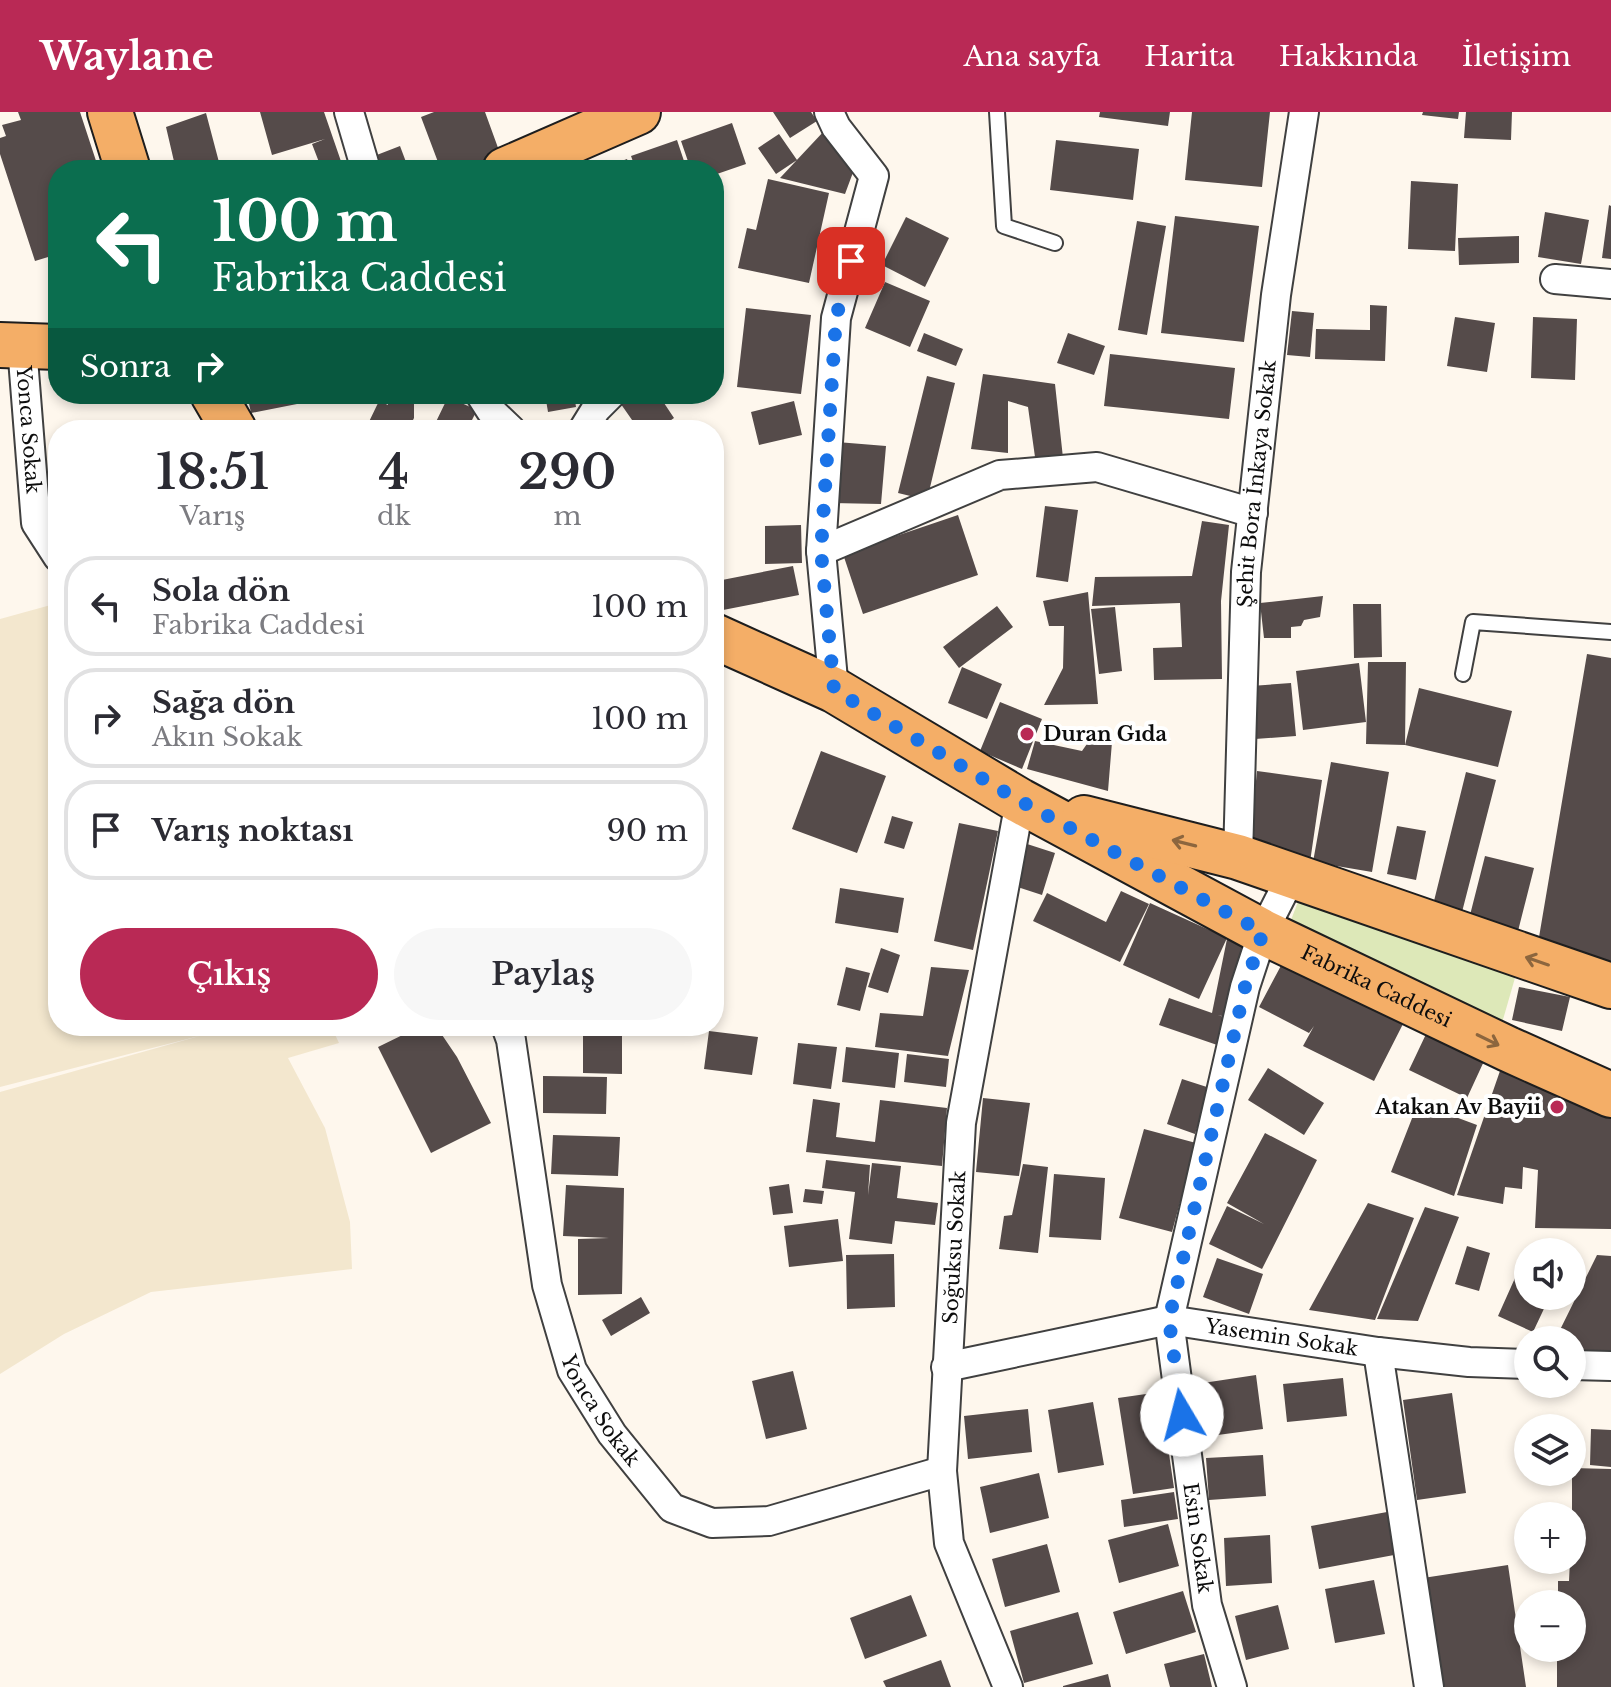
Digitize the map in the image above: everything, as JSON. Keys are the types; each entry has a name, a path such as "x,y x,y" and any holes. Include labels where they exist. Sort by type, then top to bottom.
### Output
{"main road":[{"path":"110,112 125,160"},
{"path":"528,160 638,112"},
{"name":"Fabrika Caddesi","path":"724,640 834,690 1020,801 1263,932 1611,1095"},
{"name":"Fabrika Caddesi","path":"1020,801 1238,857 1611,986"}],"street":[{"path":"349,112 363,160"},
{"path":"829,112 836,127 874,176 836,318 821,551 834,690"},
{"name":"Şehit Bora İnkaya Sokak","path":"1238,857 1246,572 1276,295 1304,112"},
{"path":"1555,279 1611,284"},
{"name":"Yonca Sokak","path":"27,346 36,523 48,542"},
{"path":"486,404 500,420"},
{"path":"589,420 601,404"},
{"path":"821,551 1000,475 1097,467 1253,513"},
{"name":"Soğuksu Sokak","path":"1008,1687 949,1543 942,1471 961,1123 1020,801"},
{"name":"Esin Sokak","path":"1232,1687 1207,1605 1169,1320 1245,987 1263,932 1291,877"},
{"name":"Yonca Sokak","path":"510,1036 547,1285 572,1370 612,1434 672,1508 712,1523 769,1521 942,1471"},
{"name":"Yasemin Sokak","path":"946,1367 1169,1320 1378,1352 1514,1364"},
{"path":"1378,1352 1429,1687"},
{"path":"1586,1365 1611,1366"}],"lane":[{"path":"997,112 1004,226 1055,243"},
{"path":"1463,674 1473,622 1611,632"}],"shaded area":[{"path":"48,606 48,1036 199,1036 0,1087 0,619"},
{"path":"199,1036 336,1036 339,1043 288,1058 325,1128 350,1222 352,1269 151,1292 64,1334 0,1374 0,1092"}],"green space":[{"path":"1301,894 1519,964 1502,1023 1291,920"}],"building":[{"path":"18,112 80,112 96,160 48,160 48,257 35,261 0,154 0,138 6,136 2,125 21,120"},
{"path":"260,112 324,112 341,160 318,160 312,144 325,139 272,155"},
{"path":"434,112 485,112 501,156 490,160 437,160 421,117"},
{"path":"773,112 811,112 817,121 790,138"},
{"path":"1100,112 1170,112 1168,126 1099,117"},
{"path":"1192,112 1270,112 1262,187 1185,180"},
{"path":"1423,112 1459,112 1458,119 1422,115"},
{"path":"1466,112 1512,112 1511,140 1464,138"},
{"path":"206,113 218,160 174,160 166,127"},
{"path":"732,123 746,164 724,172 724,160 688,160 681,141"},
{"path":"825,130 855,167 845,194 780,178"},
{"path":"779,134 797,160 776,174 758,148"},
{"path":"677,140 684,160 632,160 631,156"},
{"path":"1056,140 1139,149 1133,200 1050,190"},
{"path":"400,146 405,160 370,160"},
{"path":"768,179 829,193 809,283 738,268 747,228 756,230"},
{"path":"1411,181 1458,184 1455,251 1408,249"},
{"path":"1611,206 1611,259 1602,258"},
{"path":"1545,212 1589,220 1581,264 1538,257"},
{"path":"1175,216 1259,226 1244,342 1161,333"},
{"path":"906,217 949,238 925,287 882,265"},
{"path":"1137,221 1166,226 1147,335 1118,330"},
{"path":"1519,236 1519,263 1459,265 1458,238"},
{"path":"885,282 930,301 910,347 865,328"},
{"path":"1370,305 1387,306 1385,361 1315,359 1316,329 1370,330"},
{"path":"746,308 811,315 801,394 737,387"},
{"path":"1292,311 1314,313 1310,357 1287,355"},
{"path":"1455,317 1495,323 1487,372 1447,366"},
{"path":"1533,317 1577,319 1575,380 1531,378"},
{"path":"924,333 963,349 956,366 917,351"},
{"path":"1068,333 1105,346 1094,375 1057,363"},
{"path":"1110,354 1235,368 1229,419 1104,406"},
{"path":"983,374 1055,384 1063,458 1035,457 1028,407 1008,401 1008,453 971,449"},
{"path":"927,376 955,383 927,500 898,493"},
{"path":"794,401 802,435 759,445 751,412"},
{"path":"249,404 297,404 251,413"},
{"path":"378,404 414,404 413,420 370,420"},
{"path":"445,404 464,404 477,410 472,420 437,420"},
{"path":"547,404 576,404 576,407 548,412"},
{"path":"621,404 665,404 674,418 671,420 632,420"},
{"path":"837,442 886,446 881,504 832,503"},
{"path":"1045,506 1078,510 1068,582 1036,577"},
{"path":"958,515 978,575 863,614 843,554"},
{"path":"1202,521 1229,525 1221,601 1222,679 1154,680 1153,648 1182,647 1180,603 1092,606 1095,577 1192,576"},
{"path":"801,525 802,563 765,564 765,526"},
{"path":"793,566 799,595 724,610 724,580"},
{"path":"1088,592 1098,704 1044,705 1063,668 1064,626 1049,626 1043,601"},
{"path":"1323,596 1320,617 1291,627 1291,638 1264,638 1260,603"},
{"path":"1353,604 1381,604 1382,657 1354,658"},
{"path":"997,606 1013,627 959,668 943,647"},
{"path":"1115,607 1122,671 1099,674 1091,609"},
{"path":"1587,654 1611,658 1611,961 1537,949"},
{"path":"1368,662 1406,662 1405,745 1366,744"},
{"path":"1359,663 1366,722 1303,730 1296,671"},
{"path":"962,667 1002,684 987,719 948,703"},
{"path":"1291,683 1296,736 1255,739 1251,686"},
{"path":"1419,688 1512,711 1498,767 1405,745"},
{"path":"1000,702 1042,719 1022,769 980,751"},
{"path":"1035,741 1082,751 1089,741 1112,742 1108,791 1027,769"},
{"path":"821,751 886,776 857,853 792,829"},
{"path":"1331,762 1389,772 1372,872 1313,862"},
{"path":"1257,771 1322,780 1310,862 1250,841"},
{"path":"1466,772 1496,780 1462,912 1433,905"},
{"path":"892,816 913,822 904,849 884,843"},
{"path":"959,823 998,831 973,950 934,941"},
{"path":"1397,826 1426,831 1416,880 1387,874"},
{"path":"1024,843 1055,853 1042,895 1011,885"},
{"path":"1485,856 1534,868 1518,931 1469,919"},
{"path":"840,888 904,898 898,933 835,923"},
{"path":"1121,891 1149,904 1120,962 1033,921 1047,893 1106,922"},
{"path":"1150,903 1227,938 1199,999 1123,965"},
{"path":"1227,939 1244,942 1230,1018 1218,1015 1233,1020 1223,1047 1159,1025 1169,998 1212,1013"},
{"path":"881,948 900,955 888,993 868,987"},
{"path":"1284,960 1404,1022 1374,1081 1303,1046 1314,1026 1309,1033 1259,1007"},
{"path":"846,967 870,973 860,1011 837,1005"},
{"path":"931,967 969,970 948,1056 875,1047 880,1013 923,1016"},
{"path":"1519,987 1570,997 1562,1031 1512,1020"},
{"path":"1427,1032 1485,1059 1467,1098 1409,1070"},
{"path":"724,1033 758,1037 752,1075 704,1069 708,1036 724,1036"},
{"path":"401,1036 443,1036 491,1123 431,1153 378,1047"},
{"path":"583,1036 622,1036 622,1074 583,1073"},
{"path":"798,1043 837,1047 831,1089 793,1084"},
{"path":"846,1047 899,1053 895,1088 842,1082"},
{"path":"907,1054 949,1059 946,1087 904,1082"},
{"path":"1268,1068 1324,1103 1304,1135 1248,1100"},
{"path":"1501,1068 1611,1116 1611,1229 1535,1228 1538,1170 1523,1167 1522,1189 1505,1187 1503,1204 1457,1195"},
{"path":"543,1076 607,1077 606,1114 543,1113"},
{"path":"1182,1079 1210,1088 1195,1134 1167,1124"},
{"path":"983,1098 1030,1103 1019,1176 976,1172"},
{"path":"813,1099 840,1103 836,1137 875,1142 880,1100 947,1108 942,1166 806,1152"},
{"path":"1418,1103 1477,1125 1454,1196 1391,1172"},
{"path":"1144,1129 1196,1143 1172,1232 1119,1218"},
{"path":"1265,1133 1317,1160 1262,1269 1209,1244 1227,1206 1264,1224 1227,1203"},
{"path":"553,1135 620,1137 618,1176 551,1174"},
{"path":"826,1160 870,1165 868,1195 872,1163 901,1166 897,1198 938,1203 935,1225 895,1221 892,1244 849,1239 855,1192 822,1188"},
{"path":"1023,1164 1048,1167 1038,1253 999,1249 1004,1216 1012,1215"},
{"path":"1054,1174 1105,1178 1101,1240 1049,1237"},
{"path":"789,1184 793,1213 773,1215 769,1187"},
{"path":"566,1185 624,1188 622,1294 578,1295 578,1239 609,1238 563,1236"},
{"path":"805,1189 824,1191 822,1204 803,1202"},
{"path":"1368,1203 1414,1218 1375,1320 1309,1310"},
{"path":"1425,1207 1459,1217 1418,1321 1377,1319"},
{"path":"838,1219 843,1261 789,1267 784,1226"},
{"path":"1467,1246 1490,1253 1479,1291 1455,1284"},
{"path":"894,1254 895,1307 847,1309 846,1255"},
{"path":"1597,1255 1611,1256 1611,1354 1586,1353 1586,1326 1562,1326 1570,1310 1586,1310 1586,1277"},
{"path":"1217,1258 1263,1274 1249,1314 1203,1297"},
{"path":"1514,1280 1514,1310 1543,1310 1536,1326 1520,1326 1498,1316"},
{"path":"641,1297 650,1313 611,1336 602,1320"},
{"path":"793,1371 807,1429 766,1439 752,1381"},
{"path":"1256,1375 1263,1429 1210,1436 1203,1383"},
{"path":"1343,1378 1347,1416 1287,1422 1283,1384"},
{"path":"1160,1392 1174,1488 1133,1494 1118,1398"},
{"path":"1452,1393 1466,1493 1417,1500 1403,1400"},
{"path":"1093,1402 1104,1465 1058,1473 1048,1410"},
{"path":"1028,1409 1032,1452 968,1459 964,1416"},
{"path":"1591,1429 1611,1430 1611,1467 1590,1465"},
{"path":"1263,1455 1266,1496 1209,1500 1206,1458"},
{"path":"1586,1468 1611,1469 1611,1687 1557,1687 1557,1662 1586,1662 1586,1590 1558,1590 1558,1581 1569,1581 1569,1574 1586,1574 1586,1502 1572,1502 1572,1486 1586,1486"},
{"path":"1039,1473 1049,1518 990,1533 980,1487"},
{"path":"1174,1492 1178,1519 1124,1527 1121,1500"},
{"path":"1387,1512 1394,1555 1319,1569 1311,1526"},
{"path":"1168,1524 1179,1566 1119,1583 1108,1540"},
{"path":"1270,1535 1272,1583 1226,1586 1224,1538"},
{"path":"1047,1544 1060,1592 1005,1607 992,1559"},
{"path":"1508,1565 1514,1606 1514,1662 1522,1662 1526,1687 1439,1687 1423,1578"},
{"path":"1374,1580 1385,1634 1335,1643 1325,1589"},
{"path":"1183,1591 1196,1632 1126,1654 1113,1612"},
{"path":"911,1595 927,1636 865,1659 850,1618"},
{"path":"1278,1605 1289,1649 1246,1660 1235,1616"},
{"path":"1078,1612 1093,1664 1024,1683 1010,1631"},
{"path":"1204,1654 1212,1687 1170,1687 1164,1664"},
{"path":"941,1660 951,1687 886,1687 883,1681"},
{"path":"1108,1674 1111,1687 1063,1687 1063,1686"}],"place":[{"name":"Duran Gıda","path":"1027,734"},
{"name":"Atakan Av Bayii","path":"1557,1107"}],"route":[{"path":"851,261 836,318 821,551 834,690 1020,801 1263,932 1245,987 1169,1320 1182,1415"}]}
